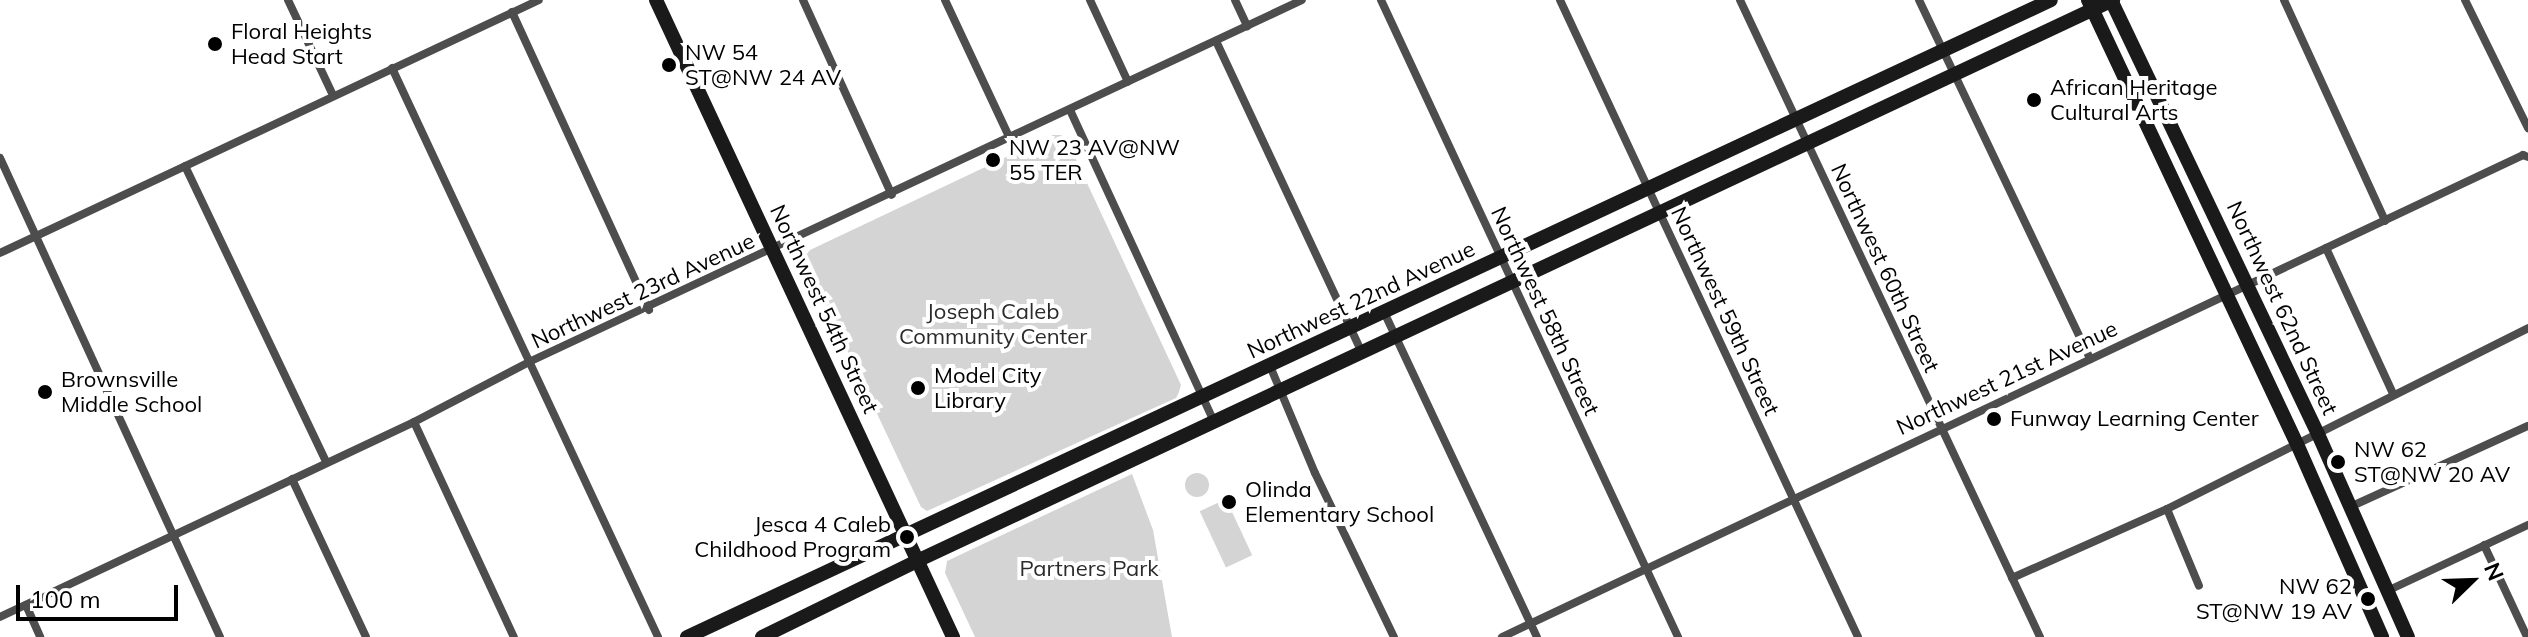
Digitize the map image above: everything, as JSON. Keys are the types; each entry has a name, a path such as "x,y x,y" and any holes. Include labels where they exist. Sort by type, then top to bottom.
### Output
{"main road":[{"name":"Northwest 54th Street","path":"656,0 953,637"},
{"name":"Northwest 22nd Avenue","path":"687,637 2051,0"},
{"path":"762,637 919,560 1956,74 2090,5 2112,0"},
{"name":"Northwest 62nd Street","path":"2112,0 2318,434 2408,637"},
{"name":"Northwest 62nd Street","path":"2090,5 2297,444 2382,637"}],"street":[{"path":"288,0 333,95"},
{"path":"0,253 539,0"},
{"path":"803,0 892,195"},
{"path":"945,0 1010,139"},
{"path":"1090,0 1128,82"},
{"path":"1235,0 1247,26"},
{"name":"Northwest 23rd Avenue","path":"0,617 414,422 531,361 649,310 1302,0"},
{"name":"Northwest 58th Street","path":"1381,0 1678,637"},
{"name":"Northwest 59th Street","path":"1560,0 1858,637"},
{"name":"Northwest 60th Street","path":"1740,0 1939,430 2040,637"},
{"path":"1919,0 2090,359"},
{"path":"2284,0 2385,221"},
{"path":"2465,0 2528,128"},
{"path":"512,12 649,310"},
{"path":"1216,41 1362,352"},
{"path":"392,68 658,637"},
{"path":"1070,110 1214,421"},
{"name":"Northwest 21st Avenue","path":"1502,637 2523,155 2528,157"},
{"path":"0,158 220,637"},
{"path":"185,166 326,462"},
{"path":"2326,248 2393,394"},
{"path":"1384,312 1537,637"},
{"path":"2012,578 2167,509 2528,328"},
{"path":"1270,366 1315,473 1394,637"},
{"path":"414,422 514,637"},
{"path":"2350,507 2528,426"},
{"path":"292,479 366,637"},
{"path":"2167,509 2199,586"},
{"path":"2386,591 2528,525"},
{"path":"2484,545 2527,637"},
{"path":"26,605 40,637"}],"green space":[{"name":"Joseph Caleb Community Center","path":"1053,135 1061,135 1067,140 1181,385 1179,392 1176,398 927,511 921,507 806,263 806,255 810,250"},
{"path":"1197,473 1206,476 1209,485 1206,494 1197,497 1188,494 1185,485 1188,476"},
{"name":"Partners Park","path":"1132,474 1153,530 1172,637 975,637 945,573 947,561"},
{"path":"1226,499 1252,555 1226,567 1200,511"}],"place":[{"name":"Floral Heights Head Start","path":"215,44"},
{"name":"NW 54 ST@NW 24 AV","path":"669,65"},
{"name":"African Heritage Cultural Arts","path":"2034,100"},
{"name":"NW 23 AV@NW 55 TER","path":"993,160"},
{"name":"Model City Library","path":"918,388"},
{"name":"Brownsville Middle School","path":"45,392"},
{"name":"Funway Learning Center","path":"1994,419"},
{"name":"NW 62 ST@NW 20 AV","path":"2338,462"},
{"name":"Olinda Elementary School","path":"1229,502"},
{"name":"Jesca 4 Caleb Childhood Program","path":"907,537"},
{"name":"NW 62 ST@NW 19 AV","path":"2368,599"}]}
